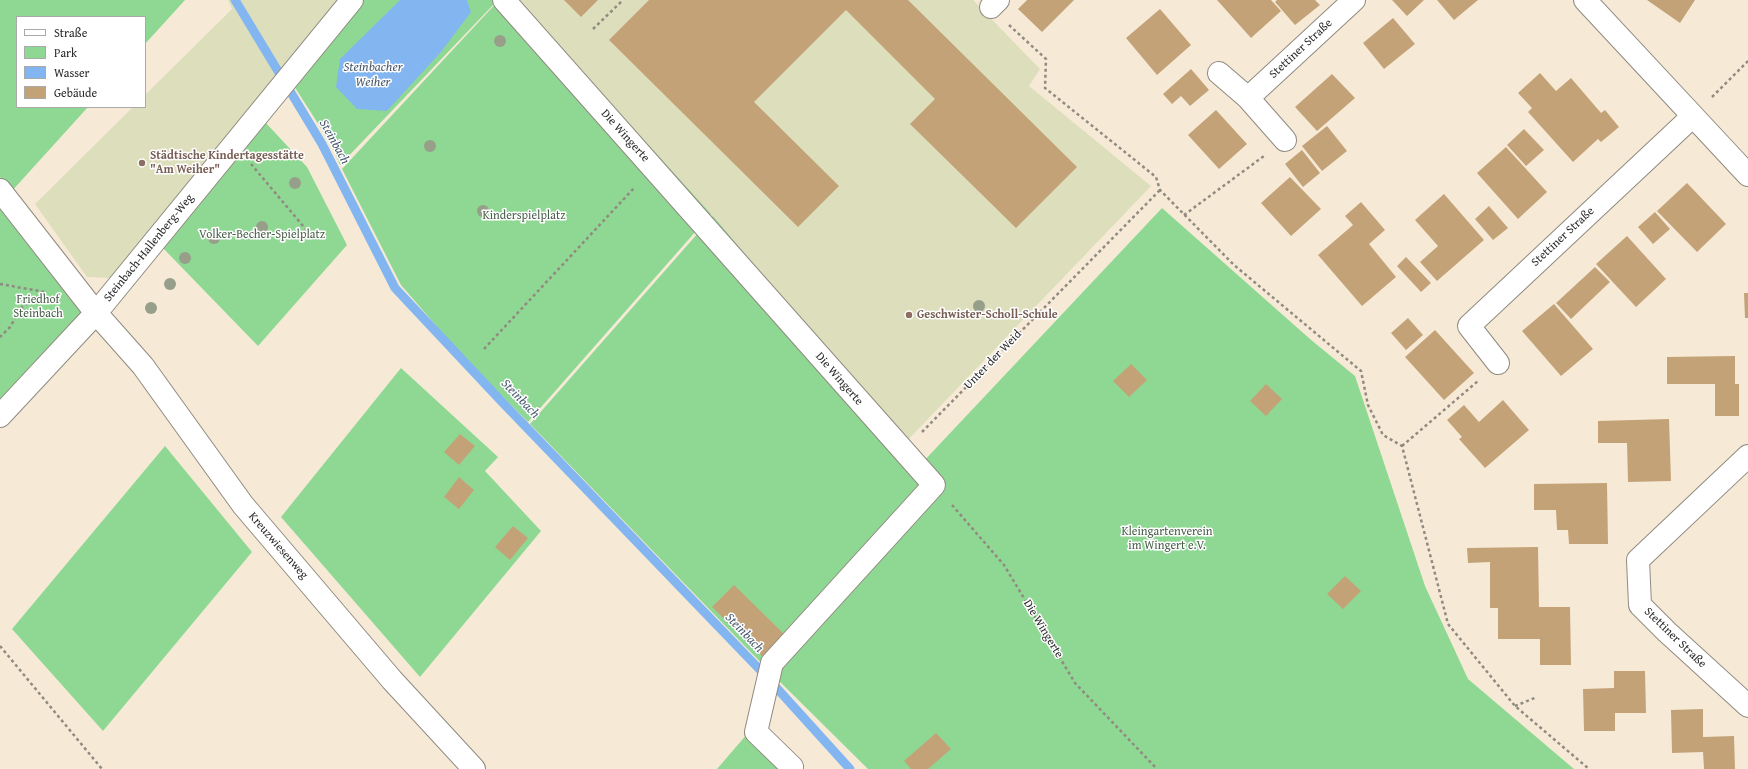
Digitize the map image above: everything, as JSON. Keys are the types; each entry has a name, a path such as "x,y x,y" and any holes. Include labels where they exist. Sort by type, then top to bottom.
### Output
{"street":[{"name":"Steinbach-Hallenberg-Weg","path":"0,416 96,313 352,0"},
{"name":"Die Wingerte","path":"504,0 934,485"},
{"name":"Stettiner Straße","path":"1248,98 1354,0"},
{"path":"1585,0 1748,175"},
{"path":"1218,73 1248,98 1285,140"},
{"name":"Stettiner Straße","path":"1498,364 1468,326 1693,116"},
{"name":"Kreuzwiesenweg","path":"0,190 96,313 143,366 243,505 392,680 474,769"},
{"name":"Stettiner Straße","path":"1748,456 1638,560 1640,605 1667,632 1748,706"},
{"path":"790,769 792,767 756,732 772,663 934,485"}],"path":[{"path":"593,30 623,0"},
{"path":"994,4 1046,59 1045,88 1156,177 1160,190 1234,265 1361,371 1368,405 1383,435 1402,446 1448,624 1515,706 1589,769"},
{"path":"1693,116 1748,61"},
{"path":"1184,215 1285,140"},
{"path":"234,144 314,239"},
{"path":"484,349 653,168"},
{"name":"Unter der Weid","path":"920,435 1160,190"},
{"path":"0,284 45,292 22,307 10,327 0,337"},
{"path":"1402,446 1498,364"},
{"name":"Die Wingerte","path":"934,485 1004,565 1076,683 1158,769"},
{"path":"0,646 102,769"},
{"path":"1515,706 1537,697"}],"shaded area":[{"name":"Städtische Kindertagesstätte \"Am Weiher\"","path":"228,0 346,0 274,78 243,121 110,278 87,277 35,204 132,108 146,108 146,94 232,9"},
{"name":"Geschwister-Scholl-Schule","path":"516,0 973,0 1040,69 1029,86 1151,186 904,444"}],"green space":[{"path":"0,0 185,0 146,43 146,16 16,16 16,108 87,108 11,192 0,177"},
{"path":"360,0 492,0 495,3 340,165 331,144 294,86"},
{"name":"Kinderspielplatz","path":"499,0 517,0 711,214 528,422 465,359 401,285 342,169"},
{"name":"Volker-Becher-Spielplatz","path":"265,122 307,167 347,245 258,346 161,246"},
{"name":"Friedhof Steinbach","path":"0,197 89,308 0,405"},
{"name":"Kleingartenverein im Wingert e.V.","path":"1162,208 1310,339 1355,376 1425,586 1468,679 1574,769 868,769 768,670 530,424 713,216 921,464"},
{"path":"401,368 498,457 485,471 541,531 420,677 281,517"},
{"path":"165,446 252,552 103,731 12,629"},
{"path":"748,733 784,769 717,769"}],"water":[{"name":"Steinbacher Weiher","path":"400,0 467,0 471,12 441,52 387,111 357,109 336,87 340,59"}],"building":[{"path":"564,0 598,0 581,17"},
{"path":"649,0 908,0 1077,167 1016,228 910,124 935,99 846,10 754,102 839,186 798,227 609,40"},
{"path":"1027,0 1074,0 1042,32 1018,9"},
{"path":"1217,0 1271,0 1281,11 1251,38"},
{"path":"1277,0 1315,0 1320,5 1295,25 1275,2"},
{"path":"1392,0 1424,0 1407,16"},
{"path":"1437,0 1478,0 1454,20"},
{"path":"1647,0 1695,0 1680,23"},
{"path":"1160,9 1191,45 1157,75 1126,38"},
{"path":"1393,18 1415,44 1384,69 1363,43"},
{"path":"1191,69 1209,90 1190,106 1181,96 1172,104 1163,94"},
{"path":"1540,73 1556,91 1571,78 1601,113 1605,110 1619,127 1601,142 1598,139 1573,162 1528,112 1532,108 1518,93"},
{"path":"1332,74 1355,98 1317,131 1295,107"},
{"path":"1216,110 1247,144 1219,169 1188,135"},
{"path":"1327,126 1347,151 1322,171 1302,146"},
{"path":"1524,129 1544,150 1526,166 1507,145"},
{"path":"1506,147 1547,192 1518,219 1477,173"},
{"path":"1302,150 1320,173 1303,187 1285,164"},
{"path":"1290,177 1321,209 1291,236 1261,203"},
{"path":"1687,183 1726,224 1697,252 1657,211"},
{"path":"1444,194 1484,240 1437,281 1420,262 1438,246 1415,220"},
{"path":"1361,202 1385,230 1369,244 1396,277 1362,306 1318,255 1353,225 1345,216"},
{"path":"1489,206 1508,228 1493,240 1475,219"},
{"path":"1655,212 1670,229 1653,244 1638,227"},
{"path":"1627,236 1666,279 1636,307 1596,264"},
{"path":"1406,257 1431,283 1421,292 1397,266"},
{"path":"1595,267 1610,282 1571,319 1556,303"},
{"path":"1744,293 1748,293 1748,318 1745,318"},
{"path":"1554,304 1593,349 1561,376 1522,331"},
{"path":"1408,318 1423,335 1406,350 1391,333"},
{"path":"1435,330 1474,373 1444,400 1405,357"},
{"path":"1735,356 1735,384 1739,384 1739,416 1715,416 1715,384 1667,384 1667,357"},
{"path":"1131,364 1147,380 1129,397 1113,381"},
{"path":"1266,384 1282,399 1266,416 1250,401"},
{"path":"1503,400 1529,430 1485,468 1459,439 1462,437 1447,420 1464,405 1479,422"},
{"path":"1669,419 1671,481 1628,482 1627,443 1598,443 1598,421"},
{"path":"460,434 475,446 459,465 444,452"},
{"path":"459,477 474,490 459,509 444,497"},
{"path":"1607,483 1608,544 1569,544 1568,530 1557,530 1556,510 1534,510 1534,484"},
{"path":"513,526 528,538 510,560 495,547"},
{"path":"1538,547 1539,607 1570,607 1571,665 1540,665 1540,639 1498,639 1498,608 1490,608 1490,562 1468,563 1467,548"},
{"path":"1345,576 1361,591 1343,609 1327,594"},
{"path":"734,585 786,636 764,658 712,607"},
{"path":"1614,671 1645,671 1646,713 1615,713 1615,731 1584,731 1583,689 1614,688"},
{"path":"1703,709 1703,737 1734,736 1735,769 1704,769 1703,752 1672,753 1671,710"},
{"path":"936,733 951,749 928,769 911,769 904,761"}],"waterway":[{"name":"Steinbach","path":"235,0 322,144 395,288 502,402 764,674 850,769"}],"place":[{"name":"Städtische Kindertagesstätte \"Am Weiher\"","path":"142,163"},
{"name":"Geschwister-Scholl-Schule","path":"909,315"}]}
